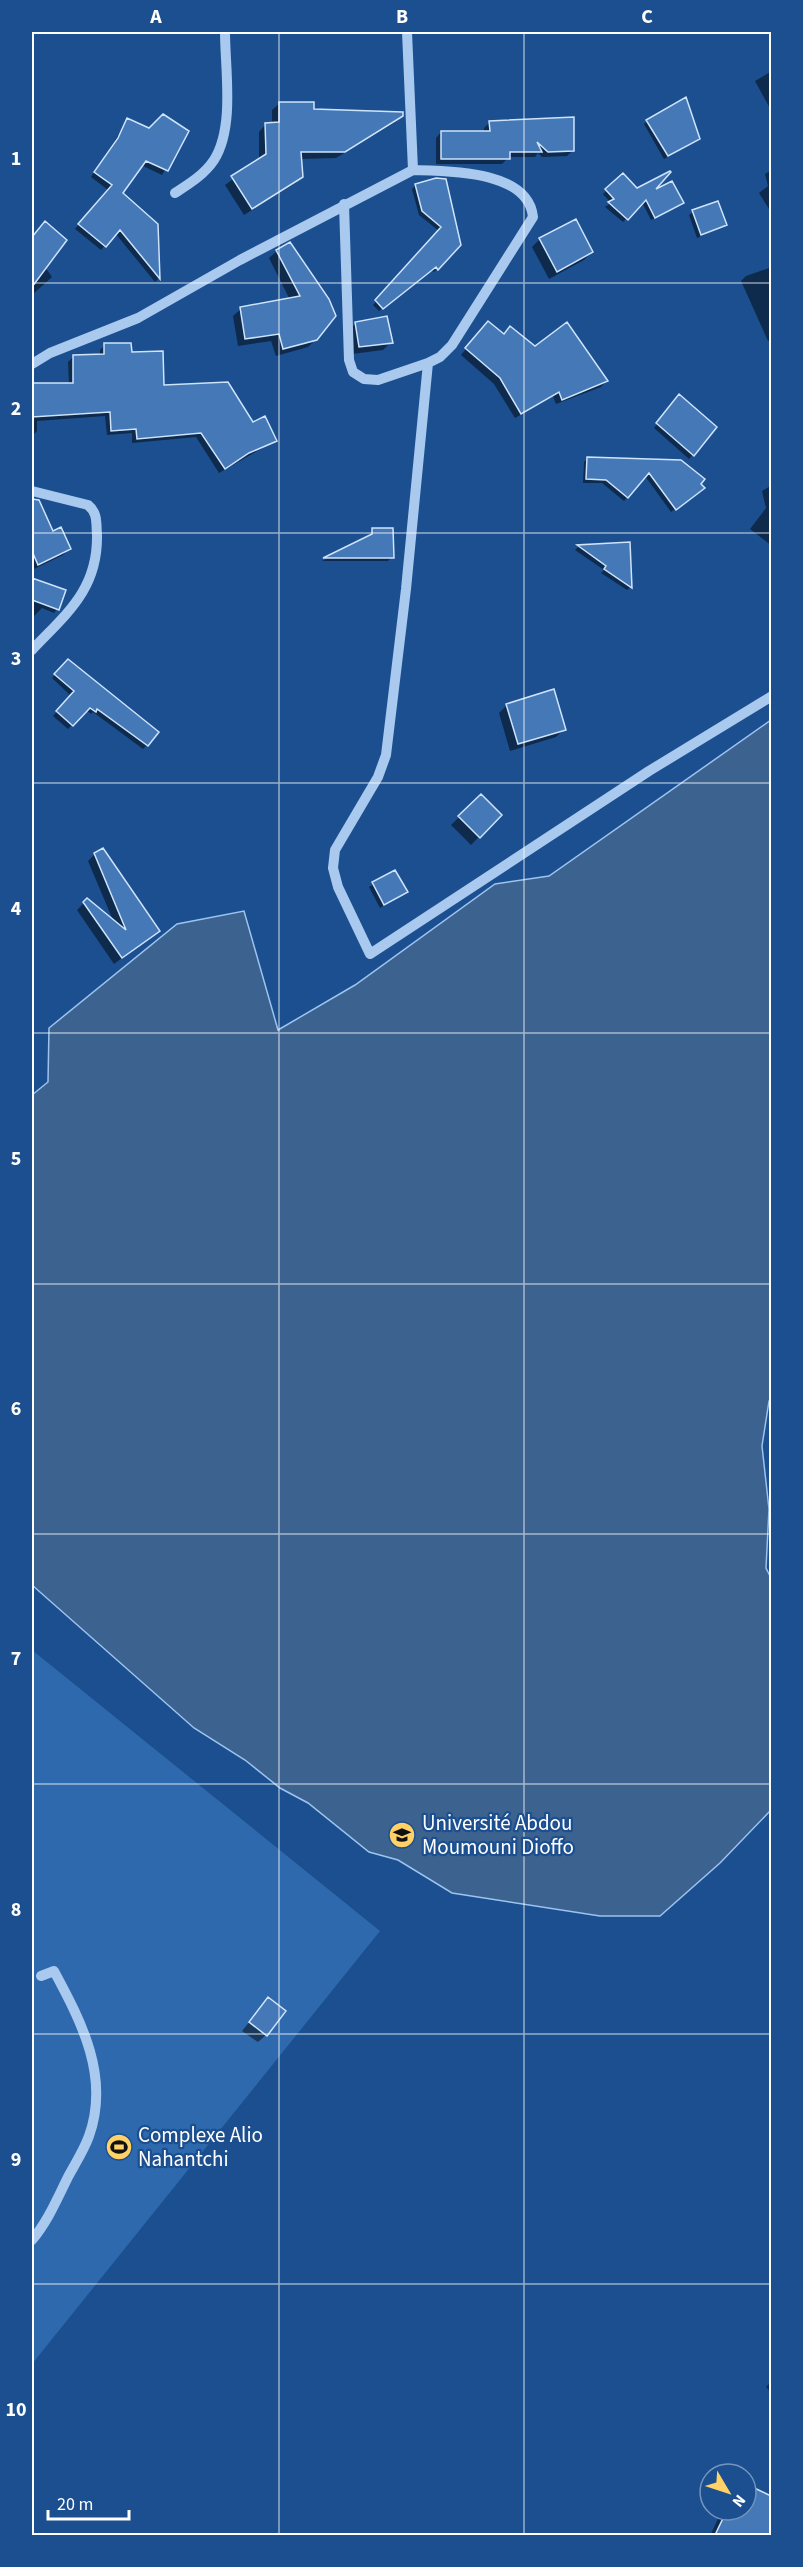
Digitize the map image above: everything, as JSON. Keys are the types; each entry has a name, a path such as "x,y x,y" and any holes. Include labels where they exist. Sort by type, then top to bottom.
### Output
{"street":[{"path":"175,193 196,179 213,160 221,142 227,116 225,32"},
{"path":"407,32 412,170"},
{"path":"32,364 50,353 138,318 344,204 412,170 462,171 512,185 530,204 533,217 452,345 428,363 378,380 364,379 353,372 349,360 344,204"},
{"path":"428,363 410,560 386,755 378,777 335,850 333,868 338,887 370,954 649,771 771,696"},
{"path":"32,491 93,508 96,514 97,544 91,575 84,593 32,650"},
{"path":"32,2240 44,2226 89,2136 98,2098 94,2058 67,1995 54,1971 41,1976"}],"shaded area":[{"path":"771,720 772,1398 769,1401 762,1446 769,1509 766,1568 772,1580 771,1810 720,1863 660,1916 600,1916 452,1893 398,1860 369,1852 308,1803 280,1788 245,1760 194,1728 32,1585 32,1095 48,1082 49,1028 177,924 244,911 278,1030 355,985 495,884 549,876"},
{"name":"Complexe Alio Nahantchi","path":"32,1650 380,1931 32,2364"}],"building":[{"path":"686,97 700,139 668,156 646,120"},
{"path":"279,102 314,102 314,109 403,112 403,116 345,152 301,152 303,177 252,209 231,176 266,154 265,123 279,122"},
{"path":"163,114 189,131 168,171 146,161 123,193 158,224 160,279 120,230 106,247 78,224 112,185 94,172 118,138 127,118 149,128"},
{"path":"574,117 574,151 548,152 537,142 542,152 510,152 510,159 441,159 441,131 490,131 489,121"},
{"path":"670,171 656,189 672,181 684,203 655,218 646,200 628,220 608,202 614,199 605,189 623,173 637,188"},
{"path":"436,178 446,179 461,245 438,270 436,267 383,309 375,300 441,227 422,211 415,184"},
{"path":"718,201 727,225 701,235 692,210"},
{"path":"576,219 593,252 557,272 539,238"},
{"path":"45,221 67,240 32,287 32,237"},
{"path":"290,242 329,299 336,316 317,340 283,349 279,334 245,339 240,307 300,296 276,250"},
{"path":"387,316 393,343 359,347 355,322"},
{"path":"488,321 504,334 510,326 535,346 567,322 608,381 562,400 559,392 521,414 500,378 465,348"},
{"path":"104,343 131,343 132,352 163,351 164,385 228,382 253,422 265,416 277,441 249,453 225,469 201,433 137,439 136,429 111,431 110,412 32,417 32,383 73,383 73,355 104,354"},
{"path":"679,394 717,427 694,456 656,423"},
{"path":"587,457 681,460 705,479 701,484 705,488 676,510 649,473 628,498 606,480 586,479"},
{"path":"32,499 39,500 53,531 61,527 71,549 38,565 32,551"},
{"path":"372,528 393,528 394,558 323,558 372,534"},
{"path":"630,542 632,588 604,569 606,566 577,545"},
{"path":"32,578 66,590 59,610 32,600"},
{"path":"68,659 159,732 148,746 97,709 96,712 90,708 73,726 56,711 74,691 54,674"},
{"path":"554,689 566,730 518,744 506,704"},
{"path":"481,794 502,815 480,838 458,816"},
{"path":"103,848 160,931 122,958 83,902 87,898 126,930 94,853"},
{"path":"395,870 408,892 384,905 372,882"},
{"path":"268,1997 286,2011 267,2036 249,2022"},
{"path":"758,2490 771,2496 771,2535 715,2535 721,2522 758,2522"}],"place":[{"name":"Université Abdou Moumouni Dioffo","path":"402,1835"},
{"name":"Complexe Alio Nahantchi","path":"119,2147"}]}
